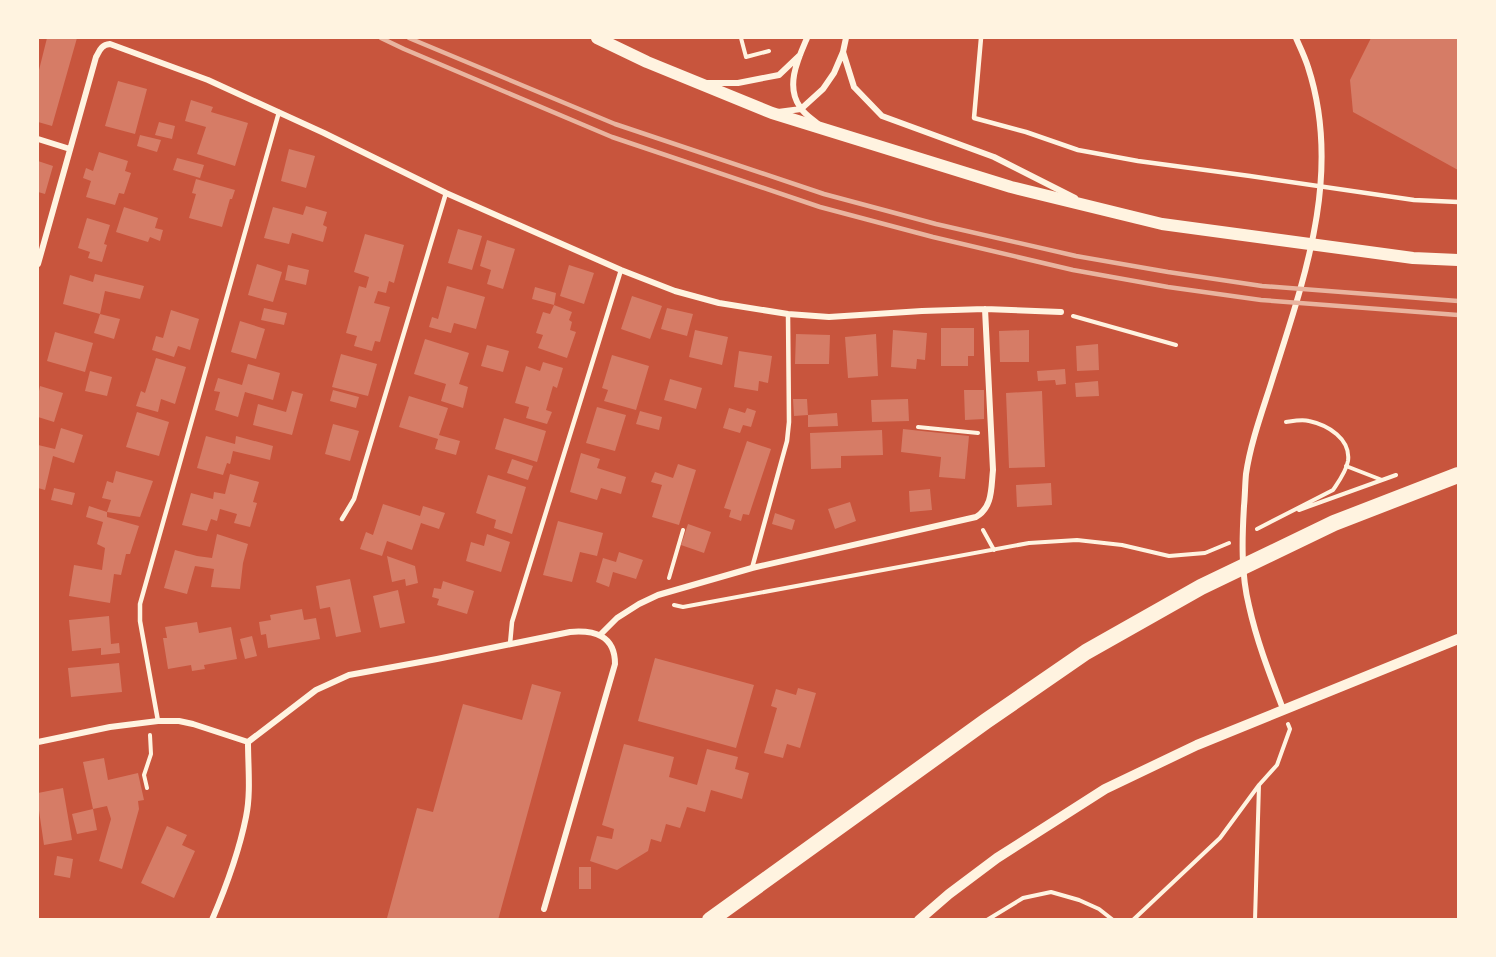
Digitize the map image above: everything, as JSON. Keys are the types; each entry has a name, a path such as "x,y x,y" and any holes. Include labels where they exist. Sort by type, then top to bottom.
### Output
{"highway":[{"path":"710,920 986,721 1086,652 1201,587 1334,523 1458,475"}],"main road":[{"path":"597,38 647,62 772,113 1011,187 1162,225 1413,258 1458,260"}],"street":[{"path":"807,38 793,84 794,97 801,109 825,130"},
{"path":"772,113 801,109 823,89 834,73 846,38"},
{"path":"1283,710 1264,662 1248,604 1242,554 1246,475 1256,432 1295,308 1312,244 1321,188 1322,149 1318,109 1308,67 1296,38"},
{"path":"38,264 96,57 104,45 110,44 208,80 447,193 621,270 675,291 719,303 788,314 829,316 985,309 1061,312"},
{"path":"843,52 854,87 882,116 994,157 1094,208"},
{"path":"696,83 738,83 779,75 800,55"},
{"path":"38,139 70,149"},
{"path":"600,635 617,618 639,604 662,594 752,568 976,517 983,513 991,494 993,470 985,309"},
{"path":"248,742 316,690 349,675 570,632 587,631 600,635 611,645 615,653 615,664 544,909"},
{"path":"920,920 949,894 997,858 1105,789 1197,745 1458,639"},
{"path":"38,742 110,727 158,721 179,721 248,742"},
{"path":"212,920 226,885 246,816 249,793 248,742"}],"lane":[{"path":"981,38 974,118 1026,132 1078,150 1138,161 1414,200 1458,202"},
{"path":"158,721 140,621 140,604 279,112"},
{"path":"342,519 354,499 447,193"},
{"path":"510,644 512,622 621,270"},
{"path":"752,568 787,441 789,422 788,314"}],"path":[{"path":"741,38 746,57 769,51"},
{"path":"1061,312 1176,345"},
{"path":"1253,531 1333,490 1341,479 1348,460 1346,444 1337,433 1308,420 1286,422"},
{"path":"918,427 991,435"},
{"path":"1346,466 1382,480"},
{"path":"1284,515 1403,473"},
{"path":"976,517 994,550"},
{"path":"683,530 662,594 676,606 683,608 1029,543 1077,540 1122,545 1169,556 1205,553 1232,541"},
{"path":"147,788 144,775 152,754 148,722"},
{"path":"1133,920 1220,838 1259,785 1277,765 1290,729"},
{"path":"1255,920 1259,785"},
{"path":"987,920 1023,898 1051,892 1079,900 1099,909 1113,920"}],"building":[{"path":"47,38 77,38 52,126 38,122 38,74"},
{"path":"1371,38 1458,38 1458,170 1353,112 1350,80"},
{"path":"118,81 147,89 135,134 105,126"},
{"path":"191,100 213,107 211,112 248,123 235,166 197,154 206,127 185,121"},
{"path":"159,122 175,126 172,139 155,135"},
{"path":"140,135 161,140 157,152 137,146"},
{"path":"289,149 315,156 306,188 281,181"},
{"path":"99,152 128,161 125,171 131,173 124,194 119,193 115,205 86,197 91,181 83,178 86,168 93,171"},
{"path":"177,158 204,165 200,178 173,170"},
{"path":"38,161 53,166 45,194 38,192"},
{"path":"196,179 235,190 222,227 189,218 196,194 192,193"},
{"path":"306,206 327,212 323,225 327,227 323,242 292,233 289,244 264,238 273,207 303,215"},
{"path":"124,207 158,218 155,228 163,230 160,241 150,237 148,242 116,232"},
{"path":"87,218 110,225 104,244 107,245 102,262 88,258 90,252 78,248"},
{"path":"458,229 482,236 472,270 448,263"},
{"path":"365,234 404,245 394,283 389,281 386,293 378,291 374,303 390,307 380,342 375,341 372,351 354,346 357,336 346,333 359,286 366,288 369,277 354,272"},
{"path":"487,240 515,249 503,289 487,284 491,270 480,266"},
{"path":"257,264 282,272 273,302 248,295"},
{"path":"288,265 309,270 306,285 285,280"},
{"path":"569,265 594,273 584,304 560,296"},
{"path":"95,274 144,286 140,299 105,291 100,314 63,304 70,275 93,282"},
{"path":"447,286 485,297 476,329 454,323 451,333 429,327 432,317 438,319"},
{"path":"535,287 556,293 554,305 532,299"},
{"path":"632,296 662,306 650,339 621,329"},
{"path":"554,305 572,312 569,320 572,322 570,330 576,332 567,358 538,348 543,335 536,333 543,312 550,314"},
{"path":"264,308 287,313 284,325 261,320"},
{"path":"667,308 693,314 687,336 661,329"},
{"path":"171,310 199,319 190,350 178,346 174,357 152,350 156,336 163,338"},
{"path":"100,314 120,319 114,339 94,333"},
{"path":"240,321 265,329 256,359 231,352"},
{"path":"941,328 974,328 974,356 968,356 968,366 941,366"},
{"path":"695,330 728,337 722,365 689,357"},
{"path":"893,330 927,333 925,360 917,359 916,369 891,367"},
{"path":"1029,330 1029,362 1000,362 999,331"},
{"path":"55,332 93,343 85,372 47,361"},
{"path":"796,334 830,335 829,364 795,364"},
{"path":"876,334 878,376 848,378 845,337"},
{"path":"425,339 469,353 459,384 468,387 463,408 441,401 446,384 414,374"},
{"path":"1098,344 1099,370 1077,371 1076,346"},
{"path":"487,345 509,351 503,372 481,366"},
{"path":"739,351 772,356 768,383 759,381 758,391 734,387"},
{"path":"341,354 377,364 368,396 332,387"},
{"path":"612,355 649,366 636,410 604,401 608,390 602,388"},
{"path":"156,358 186,367 175,404 161,399 158,412 136,406 141,391 145,393"},
{"path":"543,362 563,368 557,388 553,386 546,410 552,412 547,424 526,418 529,407 515,403 526,366 540,371"},
{"path":"248,364 280,373 273,400 245,392 238,417 215,410 220,392 214,391 218,378 242,385"},
{"path":"1065,369 1066,384 1056,385 1055,380 1038,381 1037,371"},
{"path":"90,371 112,377 107,396 85,391"},
{"path":"670,379 702,388 696,409 664,400"},
{"path":"1098,381 1099,396 1076,397 1075,383"},
{"path":"40,386 63,393 54,422 38,417"},
{"path":"333,390 359,397 356,408 330,401"},
{"path":"964,390 984,390 984,419 965,420"},
{"path":"292,391 303,394 292,435 253,425 258,404 286,412"},
{"path":"1042,391 1045,467 1009,468 1006,393"},
{"path":"409,396 448,408 439,435 460,441 456,455 435,449 438,439 399,427"},
{"path":"793,399 807,399 808,415 794,416"},
{"path":"908,399 909,421 872,422 871,400"},
{"path":"597,407 626,415 615,451 586,443"},
{"path":"729,408 745,413 747,408 756,411 751,427 743,425 740,433 723,428"},
{"path":"640,411 662,417 659,430 636,424"},
{"path":"137,412 169,422 159,456 126,447"},
{"path":"837,413 838,426 808,427 808,415"},
{"path":"504,418 546,431 537,462 495,449"},
{"path":"333,424 359,431 350,461 325,454"},
{"path":"61,428 83,435 74,463 53,456 45,490 38,488 38,445 55,449"},
{"path":"903,429 969,436 965,479 939,477 941,457 901,452"},
{"path":"882,430 883,455 841,456 841,468 811,469 810,433"},
{"path":"206,436 235,444 236,436 273,446 270,460 233,451 230,464 227,463 223,475 197,468"},
{"path":"747,441 771,449 749,515 743,514 741,521 729,517 731,510 724,508"},
{"path":"581,453 600,459 597,468 626,477 621,494 601,488 597,500 570,492"},
{"path":"512,459 533,466 528,480 507,473"},
{"path":"678,464 696,470 679,525 652,517 662,485 651,482 655,472 673,478"},
{"path":"116,471 153,481 140,517 107,512 111,500 102,498 107,481 113,483"},
{"path":"230,474 259,482 253,502 257,503 250,527 234,523 237,514 220,509 217,521 211,519 207,531 182,525 191,493 213,499 214,492 225,494"},
{"path":"488,475 526,487 512,534 494,528 496,520 476,513"},
{"path":"1051,483 1052,505 1017,507 1016,485"},
{"path":"54,488 75,493 72,505 51,500"},
{"path":"930,489 932,510 910,512 909,491"},
{"path":"850,502 856,521 835,529 828,509"},
{"path":"383,504 420,516 423,506 445,513 439,529 421,523 412,550 387,541 382,556 360,549 366,532 373,535"},
{"path":"89,506 107,512 107,517 139,526 130,554 126,554 121,575 114,574 110,603 69,596 74,565 102,570 105,548 97,544 103,522 86,517"},
{"path":"775,513 795,520 792,530 772,524"},
{"path":"558,521 603,533 597,556 580,552 572,582 543,575"},
{"path":"688,524 711,532 704,553 681,545"},
{"path":"217,534 248,544 240,589 211,587 214,569 195,566 187,594 164,588 175,550 212,558"},
{"path":"487,534 510,542 501,572 466,561 471,542 484,546"},
{"path":"619,552 643,560 636,579 613,572 609,587 596,582 603,558 616,562"},
{"path":"387,556 415,566 418,583 406,586 405,579 392,582"},
{"path":"350,579 361,632 336,637 330,607 320,609 316,586"},
{"path":"443,581 474,591 467,614 437,605 439,599 432,597 434,588 441,589"},
{"path":"398,590 405,623 380,628 373,596"},
{"path":"302,609 304,620 316,618 320,639 268,648 266,634 261,635 259,622 271,620 270,615"},
{"path":"109,616 111,644 119,643 120,653 101,655 101,648 72,651 69,620"},
{"path":"197,622 199,633 231,627 237,659 204,665 205,669 192,671 191,665 168,669 163,638 167,638 165,627"},
{"path":"252,636 257,656 245,659 240,639"},
{"path":"655,658 754,685 736,748 638,721"},
{"path":"119,663 122,692 71,697 68,668"},
{"path":"532,684 561,692 498,920 391,920 387,918 417,808 433,812 463,704 522,720"},
{"path":"798,688 816,693 800,748 787,744 783,758 764,753 777,708 771,706 776,689 796,695"},
{"path":"624,744 674,757 669,777 697,785 707,749 738,757 735,769 749,773 742,799 711,790 705,812 687,807 680,828 666,824 661,842 651,839 648,851 617,870 590,861 597,836 612,839 614,829 602,825"},
{"path":"104,758 108,780 138,773 144,800 138,801 139,809 122,869 99,861 111,819 107,806 93,809 83,762"},
{"path":"63,788 72,840 44,845 38,793"},
{"path":"93,809 97,830 77,834 72,814"},
{"path":"167,826 187,835 182,845 195,851 174,898 141,883"},
{"path":"57,856 73,859 70,878 54,875"},
{"path":"579,867 591,867 591,889 579,889"}],"railway":[{"path":"381,38 612,137 820,207 933,237 1073,270 1168,287 1261,300 1458,315"},
{"path":"409,38 615,124 824,194 936,224 1076,256 1262,286 1458,301"}]}
